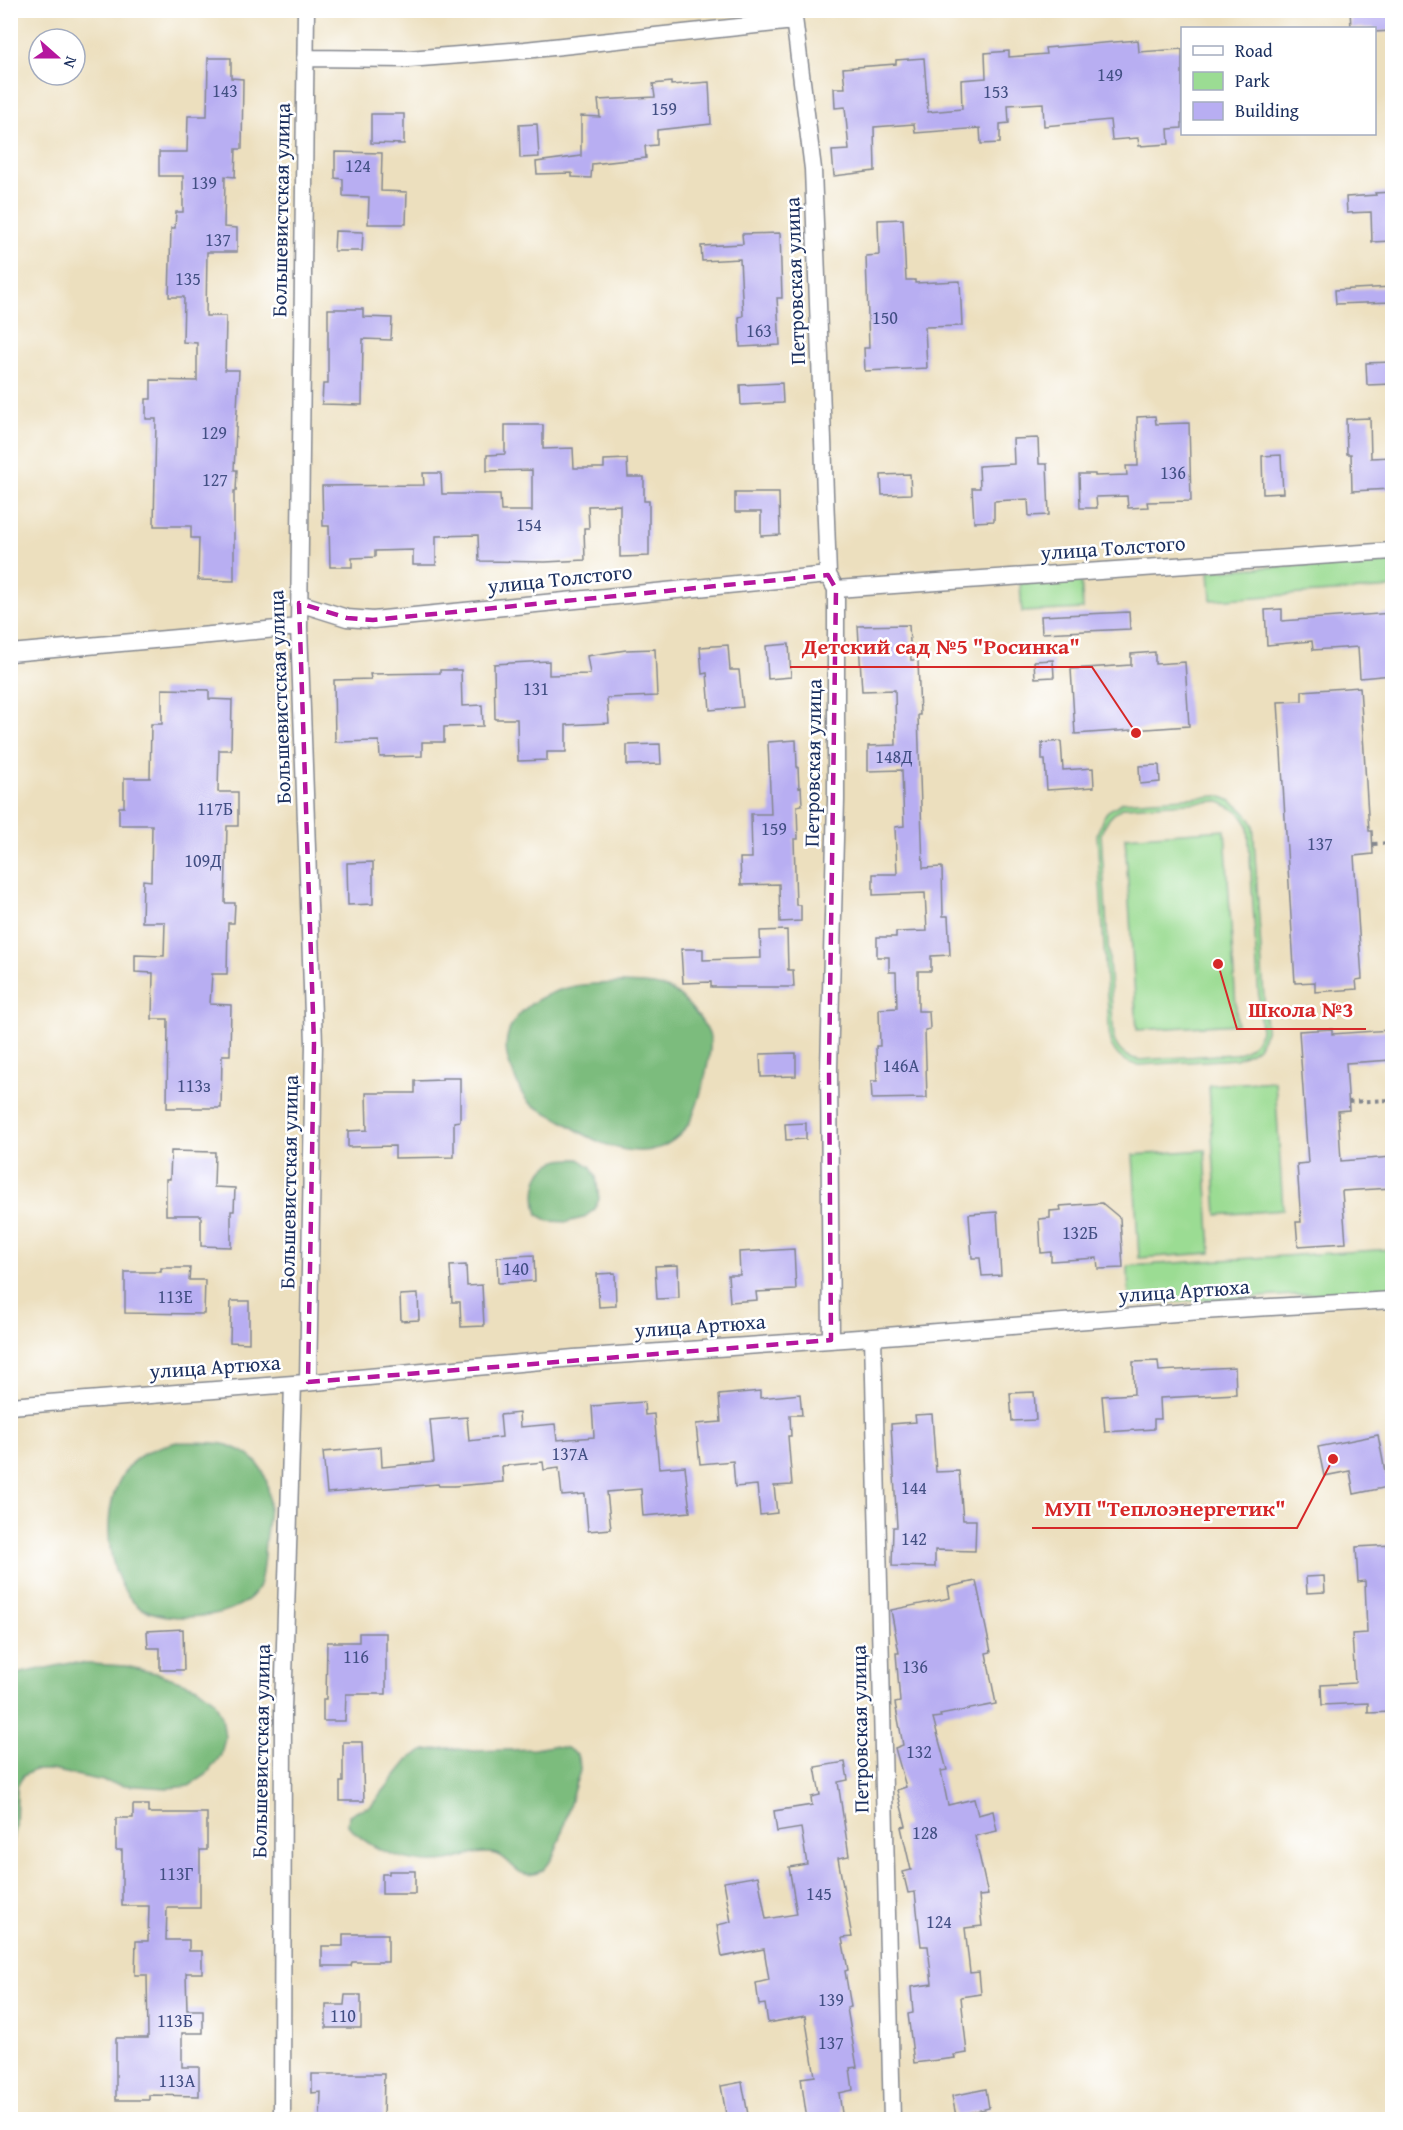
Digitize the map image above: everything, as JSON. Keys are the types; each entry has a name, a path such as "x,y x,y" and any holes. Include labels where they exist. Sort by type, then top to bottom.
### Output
{"street":[{"name":"Большевистская улица","path":"282,2120 283,1710 300,1383 314,1043 299,627 306,10"},
{"path":"305,58 408,59 525,50 794,16"},
{"name":"Петровская улица","path":"794,16 813,169 832,582 836,800 829,1069 831,1340"},
{"name":"улица Толстого","path":"299,603 347,618 373,620 832,582 1392,551"},
{"path":"10,653 299,627"},
{"name":"улица Артюха","path":"10,1406 574,1358 1201,1311 1392,1300"},
{"name":"Петровская улица","path":"873,1337 892,2120"}],"path":[{"path":"1373,844 1392,843"},
{"path":"1348,1102 1392,1100"}],"highlighted area":[{"path":"828,575 836,589 829,1069 831,1340 308,1382 314,1043 299,603 347,618 373,620"}],"green space":[{"path":"1392,559 1392,588 1211,600 1209,571"},
{"path":"1081,579 1083,609 1022,612 1020,583"},
{"path":"1219,796 1239,807 1253,824 1266,1031 1258,1047 1251,1052 1236,1059 1140,1065 1125,1061 1112,1047 1097,834 1108,811 1123,802","holes":["1218,801 1239,812 1248,825 1261,1031 1259,1036 1251,1046 1235,1054 1140,1060 1131,1058 1121,1052 1114,1040 1101,834 1103,829 1107,821 1124,807"]},
{"path":"1225,830 1237,1024 1137,1030 1125,837"},
{"path":"621,983 659,986 675,993 700,1018 710,1038 709,1057 692,1117 679,1135 668,1144 655,1149 632,1151 612,1147 531,1104 519,1088 507,1053 507,1039 511,1027 518,1016 540,999 573,986"},
{"path":"1275,1081 1283,1210 1217,1215 1209,1085"},
{"path":"1205,1150 1211,1253 1139,1258 1133,1155"},
{"path":"579,1159 591,1167 596,1177 599,1199 595,1209 583,1218 567,1222 549,1221 538,1215 535,1190 545,1168 560,1160"},
{"path":"1392,1249 1392,1289 1129,1305 1128,1266"},
{"path":"177,1442 221,1444 243,1452 255,1460 263,1471 267,1483 269,1510 262,1569 257,1590 244,1602 216,1614 166,1616 139,1607 121,1585 111,1554 109,1522 115,1492 121,1478 129,1466 145,1453"},
{"path":"71,1663 126,1666 197,1687 214,1700 222,1717 225,1737 221,1755 206,1775 189,1786 168,1788 122,1785 52,1770 34,1770 23,1776 17,1787 16,1829 11,1848 11,1675"},
{"path":"552,1746 567,1748 577,1755 580,1771 555,1851 545,1868 535,1874 522,1873 506,1859 489,1853 434,1862 406,1859 368,1842 348,1825 349,1815 371,1806 411,1757 426,1750 449,1748 474,1751 534,1749"}],"building":[{"path":"1350,10 1392,10 1392,31 1376,32 1376,27 1351,27"},
{"path":"1138,40 1139,52 1181,49 1181,128 1168,129 1169,144 1139,146 1138,138 1112,140 1110,120 1044,126 1043,103 1008,105 1009,123 1000,124 1000,143 981,144 980,128 915,133 914,124 874,127 875,171 834,176 832,151 849,150 845,107 835,108 834,88 845,88 843,68 896,64 896,60 924,58 928,112 962,109 961,80 986,78 985,53 1009,51 1009,57 1046,54 1045,48"},
{"path":"208,58 231,58 231,78 243,79 242,149 236,149 235,177 225,176 224,227 237,228 237,252 207,252 206,316 226,316 225,370 239,370 234,470 237,470 236,491 234,491 234,581 198,580 199,538 191,538 191,526 154,526 156,419 146,419 146,399 151,399 151,380 197,381 197,343 183,342 184,297 169,297 171,228 175,228 176,212 183,212 183,176 159,176 159,152 187,152 188,116 207,116"},
{"path":"671,82 671,85 709,82 711,124 657,130 657,145 645,146 646,158 592,164 591,178 572,177 572,173 537,174 536,162 581,156 581,116 600,117 598,100 655,97 653,84"},
{"path":"371,114 404,114 404,144 371,143"},
{"path":"537,124 539,157 520,158 519,125"},
{"path":"335,152 382,153 381,191 407,192 406,224 368,224 369,197 343,196 343,179 335,178"},
{"path":"1392,192 1392,208 1390,208 1392,241 1372,242 1371,212 1347,213 1346,197"},
{"path":"903,219 906,280 915,280 915,283 960,281 962,326 925,327 927,368 865,371 864,348 869,348 866,256 879,255 878,220"},
{"path":"335,231 363,232 362,251 334,251"},
{"path":"780,233 782,298 777,298 780,345 740,347 739,317 743,316 740,259 702,261 701,246 743,244 742,234"},
{"path":"1392,287 1392,302 1336,304 1335,290"},
{"path":"328,309 363,309 363,317 392,318 391,340 363,339 362,405 322,404 323,384 328,384"},
{"path":"1392,362 1392,384 1367,385 1366,363"},
{"path":"782,383 783,403 741,405 740,385"},
{"path":"1155,416 1156,424 1189,423 1191,501 1147,502 1148,507 1128,508 1127,496 1096,497 1097,508 1080,508 1079,474 1127,475 1126,466 1138,466 1137,417"},
{"path":"1370,418 1371,458 1392,457 1392,489 1352,491 1351,454 1347,454 1346,419"},
{"path":"505,425 543,425 543,449 573,448 574,468 604,468 604,460 627,459 628,477 644,477 644,501 649,501 649,556 620,557 620,505 588,506 589,528 584,528 585,560 479,561 478,535 436,536 436,565 413,565 413,550 375,551 375,557 352,558 352,567 330,567 329,526 323,526 322,486 424,485 423,473 441,473 442,494 500,494 501,511 532,511 532,470 487,471 487,455 505,454"},
{"path":"1038,438 1039,464 1047,464 1049,515 1029,516 1028,499 994,501 994,521 974,522 972,488 980,488 979,466 1014,464 1013,439"},
{"path":"1281,455 1283,493 1263,494 1262,456"},
{"path":"910,474 911,494 882,495 881,475"},
{"path":"735,493 779,493 780,535 761,536 761,512 735,512"},
{"path":"1282,609 1282,621 1392,613 1392,675 1360,678 1358,647 1313,650 1312,641 1267,645 1265,610"},
{"path":"1129,612 1130,629 1042,633 1041,616"},
{"path":"909,625 911,660 918,660 923,868 942,867 943,916 948,916 950,955 931,956 931,971 918,971 918,1011 929,1011 930,1029 925,1030 927,1098 872,1099 871,1081 877,1081 876,1046 880,1046 879,1009 897,1008 896,972 889,972 889,957 877,957 877,937 896,937 896,932 927,931 925,893 873,895 873,874 897,874 895,827 904,826 902,770 868,771 868,746 896,745 895,690 862,691 858,626"},
{"path":"789,644 791,677 768,679 766,646"},
{"path":"728,645 730,670 739,670 743,707 710,710 707,673 702,674 700,647"},
{"path":"655,649 657,696 607,698 609,723 566,725 566,752 547,752 547,760 518,761 517,719 495,719 494,664 549,661 549,675 590,674 587,656 626,650"},
{"path":"1155,652 1155,664 1185,662 1189,726 1075,734 1071,669 1131,665 1131,654"},
{"path":"1053,660 1054,677 1035,678 1034,661"},
{"path":"440,670 461,670 462,706 482,705 483,726 444,727 444,742 422,742 422,756 380,757 379,741 335,742 334,680 371,679 370,674 440,673"},
{"path":"1360,687 1369,831 1372,831 1373,854 1354,856 1362,979 1356,980 1357,989 1315,992 1315,982 1295,983 1278,702 1302,701 1302,691"},
{"path":"162,689 209,690 209,699 232,700 231,750 219,750 218,792 238,792 238,826 227,826 225,903 235,903 234,923 228,923 227,974 212,974 210,1004 231,1005 230,1055 222,1055 221,1108 167,1108 168,1019 152,1019 153,973 135,972 135,955 164,956 165,922 142,922 143,880 151,881 152,825 119,825 119,807 124,807 124,778 150,778 151,724 162,724"},
{"path":"796,740 802,805 797,806 798,839 794,839 796,905 801,905 801,921 780,922 779,884 741,885 740,858 752,858 751,814 771,814 768,742"},
{"path":"1061,741 1063,770 1093,768 1094,787 1047,790 1042,743"},
{"path":"660,744 661,764 627,765 627,745"},
{"path":"1159,765 1160,782 1140,784 1139,766"},
{"path":"373,862 373,904 348,905 347,863"},
{"path":"787,930 788,970 793,970 794,987 711,987 711,982 683,983 681,949 703,949 703,960 761,958 760,931"},
{"path":"1332,1029 1332,1034 1390,1030 1392,1060 1346,1063 1349,1110 1338,1111 1341,1161 1392,1157 1392,1188 1342,1191 1346,1243 1298,1246 1296,1222 1301,1222 1297,1164 1308,1163 1299,1031"},
{"path":"796,1053 796,1076 761,1077 760,1054"},
{"path":"442,1078 460,1078 460,1121 454,1122 454,1157 395,1158 395,1146 348,1147 348,1131 367,1130 366,1093 415,1093 415,1081 442,1080"},
{"path":"806,1123 806,1139 786,1140 785,1124"},
{"path":"171,1151 215,1152 214,1187 235,1188 234,1211 231,1211 231,1247 201,1246 201,1215 166,1215 166,1179 170,1179"},
{"path":"1102,1203 1120,1218 1123,1268 1098,1269 1097,1258 1051,1261 1051,1252 1041,1253 1039,1219 1050,1218 1050,1211 1061,1210 1060,1206"},
{"path":"997,1212 1001,1275 982,1276 980,1258 972,1258 969,1214"},
{"path":"794,1249 796,1290 756,1292 757,1300 730,1302 728,1275 740,1275 739,1252"},
{"path":"534,1255 535,1281 498,1283 497,1257"},
{"path":"466,1265 467,1286 482,1285 484,1326 461,1327 460,1302 452,1302 450,1266"},
{"path":"678,1265 679,1298 657,1299 655,1266"},
{"path":"161,1268 190,1268 189,1280 205,1280 204,1314 125,1313 125,1272 161,1272"},
{"path":"615,1273 616,1306 599,1307 597,1274"},
{"path":"418,1294 419,1320 401,1321 400,1295"},
{"path":"231,1301 249,1301 249,1343 230,1342"},
{"path":"1158,1361 1159,1371 1235,1367 1236,1394 1160,1398 1161,1419 1154,1419 1154,1429 1105,1432 1102,1396 1134,1394 1133,1362"},
{"path":"760,1391 760,1398 800,1394 802,1415 790,1415 791,1436 788,1436 792,1485 774,1486 777,1513 760,1515 757,1485 735,1487 733,1461 700,1464 696,1424 721,1422 719,1395"},
{"path":"1034,1392 1036,1420 1012,1421 1010,1393"},
{"path":"644,1402 645,1415 654,1414 659,1468 685,1466 690,1512 643,1516 641,1489 607,1492 611,1529 588,1531 585,1494 562,1496 559,1468 544,1470 543,1462 502,1466 503,1482 454,1486 439,1486 438,1484 327,1493 323,1452 381,1447 382,1467 434,1462 430,1420 467,1417 469,1441 502,1437 500,1415 519,1413 520,1427 555,1424 557,1440 594,1437 592,1406"},
{"path":"932,1414 936,1472 959,1471 963,1520 976,1520 975,1551 935,1550 935,1567 892,1566 893,1527 897,1527 891,1424 916,1422 915,1415"},
{"path":"1378,1435 1388,1487 1354,1494 1350,1471 1324,1476 1318,1447"},
{"path":"1392,1545 1392,1712 1368,1713 1368,1703 1322,1705 1321,1685 1355,1683 1352,1634 1367,1633 1365,1581 1358,1582 1356,1547"},
{"path":"1324,1576 1325,1592 1307,1593 1306,1577"},
{"path":"976,1581 991,1652 986,1653 996,1704 933,1718 947,1770 941,1771 948,1805 974,1799 978,1815 993,1811 997,1831 975,1836 988,1895 979,1896 982,1926 965,1928 970,1973 979,1972 981,1994 961,1997 967,2053 954,2055 955,2058 914,2063 908,2014 913,2013 911,1987 932,1984 928,1946 921,1946 915,1892 908,1893 903,1872 911,1870 901,1827 906,1826 897,1790 906,1787 895,1748 903,1745 895,1703 900,1702 896,1653 899,1653 891,1610 950,1598 948,1587"},
{"path":"183,1629 184,1670 160,1670 160,1648 148,1648 147,1631"},
{"path":"359,1633 386,1633 386,1694 346,1694 345,1721 323,1721 323,1699 326,1699 327,1642 359,1642"},
{"path":"343,1742 362,1742 364,1801 340,1801 340,1782 343,1782"},
{"path":"845,1762 848,1780 838,1782 849,1856 838,1858 852,1937 842,1938 848,1970 845,1971 851,2007 847,2008 857,2067 850,2068 853,2090 839,2093 843,2120 807,2120 801,2078 815,2076 805,2016 768,2023 765,2004 759,2005 756,1983 769,1980 764,1949 722,1957 717,1925 731,1922 724,1882 758,1876 766,1919 797,1914 789,1867 807,1864 801,1828 777,1832 774,1811 812,1805 811,1797 820,1795 815,1767"},
{"path":"133,1805 148,1805 148,1813 207,1813 207,1850 200,1850 200,1908 167,1908 166,1940 189,1940 189,1951 202,1951 202,1973 186,1973 187,2010 203,2010 203,2033 182,2033 182,2067 199,2067 199,2096 149,2095 149,2100 116,2100 116,2038 148,2038 147,1975 135,1975 136,1941 148,1941 149,1906 122,1906 122,1850 116,1850 116,1818 133,1818"},
{"path":"389,1871 415,1871 415,1894 382,1894 382,1874 389,1874"},
{"path":"343,1934 388,1934 388,1962 352,1962 351,1966 322,1966 322,1946 343,1946"},
{"path":"345,1995 361,1995 361,2028 326,2028 326,2005 344,2005"},
{"path":"312,2074 384,2074 383,2120 320,2120 321,2092 312,2093"},
{"path":"742,2082 749,2120 727,2120 721,2086"},
{"path":"986,2089 989,2108 956,2116 952,2096"}],"place":[{"name":"Детский сад №5 \"Росинка\"","path":"1136,733"},
{"name":"Школа №3","path":"1218,964"},
{"name":"МУП \"Теплоэнергетик\"","path":"1333,1459"}]}
